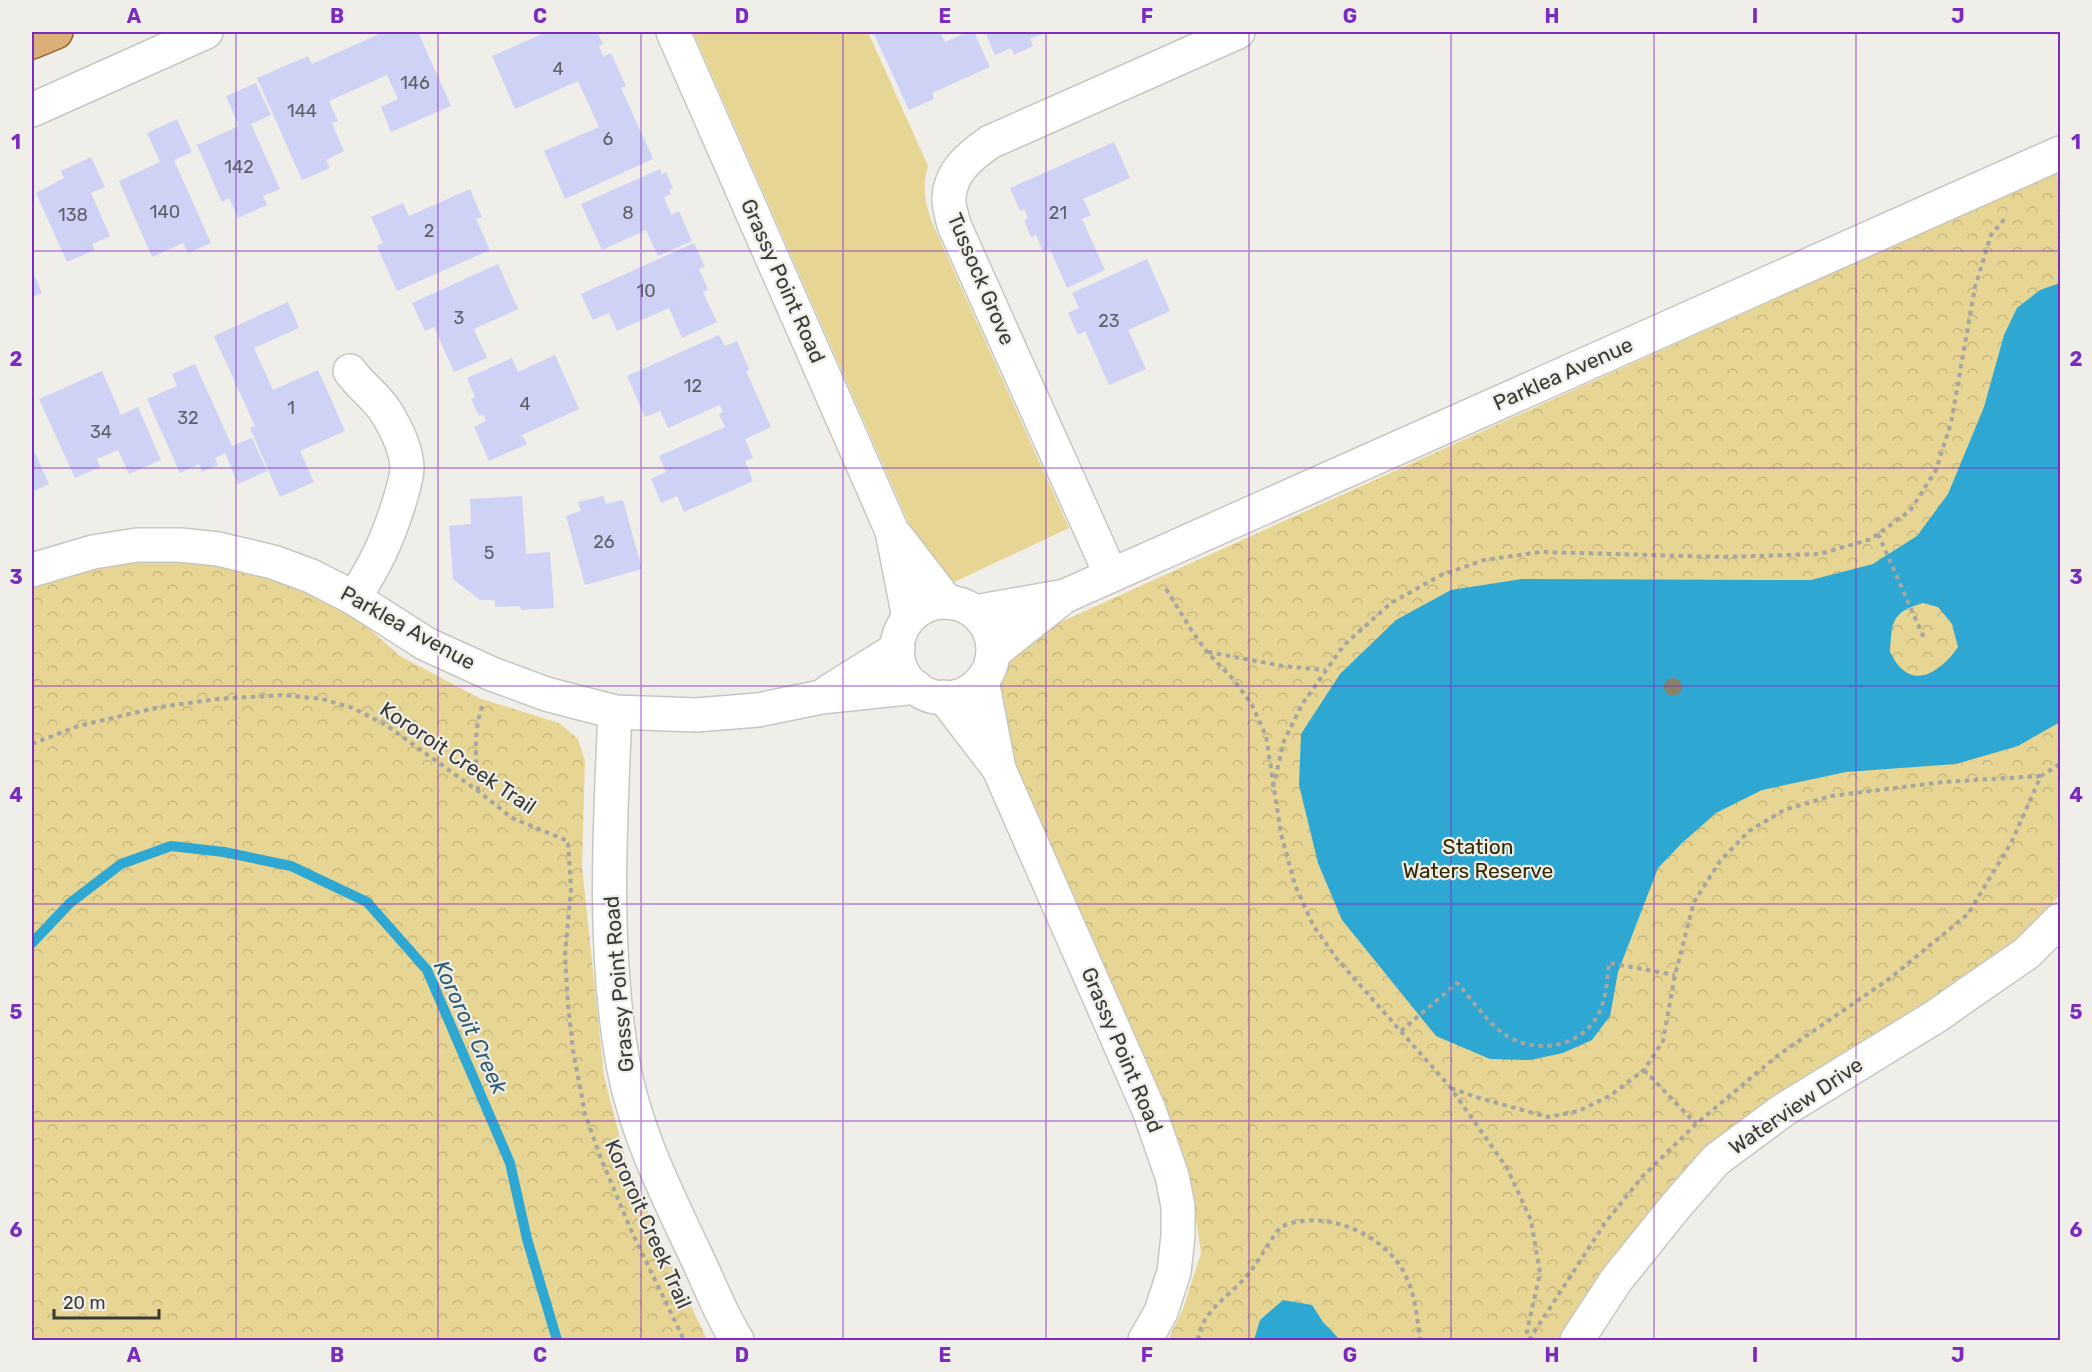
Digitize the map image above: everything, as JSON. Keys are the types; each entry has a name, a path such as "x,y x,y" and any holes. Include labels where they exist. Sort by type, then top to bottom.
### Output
{"main road":[{"path":"32,42 56,32"}],"street":[{"path":"32,111 206,32"},
{"name":"Grassy Point Road","path":"674,32 892,531 909,618"},
{"name":"Tussock Grove","path":"1111,575 954,225 948,198 953,180 963,164 990,142 1238,32"},
{"name":"Parklea Avenue","path":"988,667 1065,596 2061,153"},
{"path":"350,371 386,411 399,436 407,468 390,532 376,563 354,598"},
{"name":"Grassy Point Road","path":"892,531 961,607"},
{"name":"Parklea Avenue","path":"32,570 93,552 137,545 180,545 218,549 273,562 311,576 354,598 426,644 492,674 546,694 615,712 696,715 758,710 821,697 930,692"},
{"name":"Parklea Avenue","path":"961,607 1065,596"},
{"path":"927,606 961,607 989,630 988,667 975,688 965,693 930,692 902,670 898,648 899,637 909,618 927,606"},
{"name":"Parklea Avenue","path":"821,697 898,648"},
{"name":"Grassy Point Road","path":"988,667 999,769 1149,1110 1172,1176 1178,1206 1178,1236 1174,1272 1161,1312 1146,1341"},
{"name":"Grassy Point Road","path":"930,692 999,769"},
{"name":"Grassy Point Road","path":"615,712 609,886 614,981 622,1059 646,1147 737,1341"},
{"name":"Waterview Drive","path":"1577,1341 1617,1279 1716,1160 1782,1111 1938,1015 2027,952 2061,920"}],"path":[{"path":"1273,787 1284,741 1301,706 1344,645 1391,603 1441,575 1484,560 1541,552 1724,557 1820,554 1871,539 1910,511 1936,470 1951,423 1975,287 1984,256 1991,236 2006,217 2014,211"},
{"path":"1878,534 1924,638"},
{"path":"1149,558 1179,611 1207,651 1234,680 1252,705 1266,736 1281,834 1295,885 1313,925 1337,959 1450,1088 1507,1168 1531,1220 1540,1273 1527,1341"},
{"path":"1207,651 1283,666 1325,670"},
{"path":"478,791 476,752 478,721 492,674"},
{"name":"Kororoit Creek Trail","path":"32,744 78,726 160,706 217,699 284,695 322,699 353,708 386,725 512,818 568,841 571,888 565,955 568,1004 573,1050 585,1114 622,1209 684,1341"},
{"path":"1450,1088 1548,1116 1579,1111 1611,1095 1644,1070 1663,1041 1694,902 1720,861 1749,831 1784,810 1831,796 1943,782 2041,776 2061,764"},
{"path":"1527,1341 1605,1223 1642,1177 1696,1124 1777,1056 1889,980 1968,914 2011,843 2041,776"},
{"path":"1401,1031 1457,983 1500,1031 1518,1043 1538,1047 1557,1045 1574,1039 1595,1019 1601,1008 1609,963 1676,975"},
{"path":"1644,1070 1696,1124"},
{"path":"1198,1341 1210,1312 1246,1277 1281,1227 1288,1224 1320,1221 1346,1226 1370,1237 1390,1252 1410,1284 1420,1341"}],"green space":[{"path":"693,32 868,32 928,166 925,193 931,220 1069,528 952,583 922,553"},
{"name":"Station Waters Reserve","path":"2060,170 2060,896 2015,940 1890,1046 1727,1158 1591,1340 1168,1340 1183,1309 1201,1253 1192,1190 1181,1152 985,714 1021,640"},
{"path":"140,558 218,562 286,577 351,613 400,656 479,698 559,723 578,739 585,760 582,866 604,1076 626,1162 707,1340 32,1340 32,586 60,574"}],"water":[{"path":"2060,283 2060,722 2018,746 1956,764 1846,772 1762,790 1716,813 1658,868 1618,972 1610,1016 1592,1040 1563,1053 1530,1060 1490,1059 1436,1036 1342,920 1318,863 1299,785 1301,734 1340,674 1396,620 1451,590 1522,579 1811,580 1873,564 1917,536 1948,494 1984,407 2004,335 2017,308 2040,290","holes":["1923,603 1938,607 1952,624 1958,647 1947,661 1932,672 1917,676 1909,674 1898,665 1890,652 1895,620 1912,606"]},
{"path":"1283,1300 1312,1305 1323,1322 1340,1340 1254,1340 1260,1320"}],"building":[{"path":"384,32 418,32 451,106 391,132 381,107 398,99 387,75 329,101 338,121 332,123 344,151 326,160 330,168 302,180 257,78 308,56 312,64"},
{"path":"547,32 597,32 603,44 599,46 603,57 611,53 626,86 621,88 653,159 565,199 544,151 599,127 578,81 515,109 492,56"},
{"path":"873,32 940,32 945,42 968,32 974,32 990,67 932,93 934,99 909,110"},
{"path":"985,32 1047,32 1030,39 1033,46 1014,55 1011,48 995,55"},
{"path":"256,83 271,115 251,124 280,189 263,196 267,205 238,218 229,198 222,202 197,145 239,126 226,96"},
{"path":"177,119 192,152 174,160 211,243 188,253 183,243 152,257 119,181 160,162 147,133"},
{"path":"1114,142 1130,178 1083,199 1091,215 1082,219 1105,270 1067,288 1050,249 1043,252 1036,235 1031,237 1024,220 1028,218 1024,209 1020,211 1010,188"},
{"path":"91,157 105,187 91,193 110,236 92,244 95,250 67,262 36,193 64,178 61,171"},
{"path":"660,169 662,174 666,172 673,188 669,190 671,194 664,197 671,215 679,211 692,241 658,256 646,230 602,250 581,204"},
{"path":"470,189 482,217 476,219 490,250 397,291 377,246 383,243 371,217 403,203 409,216"},
{"path":"694,243 705,267 699,269 708,290 703,292 717,322 682,338 669,308 617,331 609,313 593,320 581,294"},
{"path":"1147,259 1170,311 1128,330 1146,369 1109,385 1085,331 1078,335 1068,313 1079,308 1072,293"},
{"path":"498,264 518,309 474,329 487,358 454,372 434,327 425,331 412,303"},
{"path":"32,270 42,293 32,297"},
{"path":"288,302 299,328 254,348 273,390 318,370 345,431 300,451 314,482 280,497 250,428 255,426 214,336"},
{"path":"719,335 725,346 737,341 749,369 746,371 771,427 745,439 753,458 745,461 753,481 684,512 677,496 661,503 651,479 666,472 659,456 725,427 719,414 723,412 720,405 668,428 660,411 645,417 627,376"},
{"path":"555,355 579,409 522,435 527,444 489,461 474,427 486,421 483,414 479,416 471,399 475,397 467,378 512,358 518,372"},
{"path":"195,364 232,446 252,438 267,471 238,484 225,453 215,458 218,465 202,472 199,464 180,473 147,399 177,386 172,374"},
{"path":"102,371 121,415 138,407 161,460 129,474 118,450 97,459 100,467 75,478 39,399"},
{"path":"34,451 49,484 32,492 32,452"},
{"path":"522,496 526,554 550,552 554,608 521,610 520,606 495,607 495,600 480,600 453,579 449,526 471,524 470,499"},
{"path":"603,496 606,504 623,500 642,569 585,585 566,516 581,511 578,502"}],"waterway":[{"name":"Kororoit Creek","path":"32,943 70,903 121,864 171,846 224,852 291,866 367,902 427,970 510,1163 527,1239 557,1340"}]}
